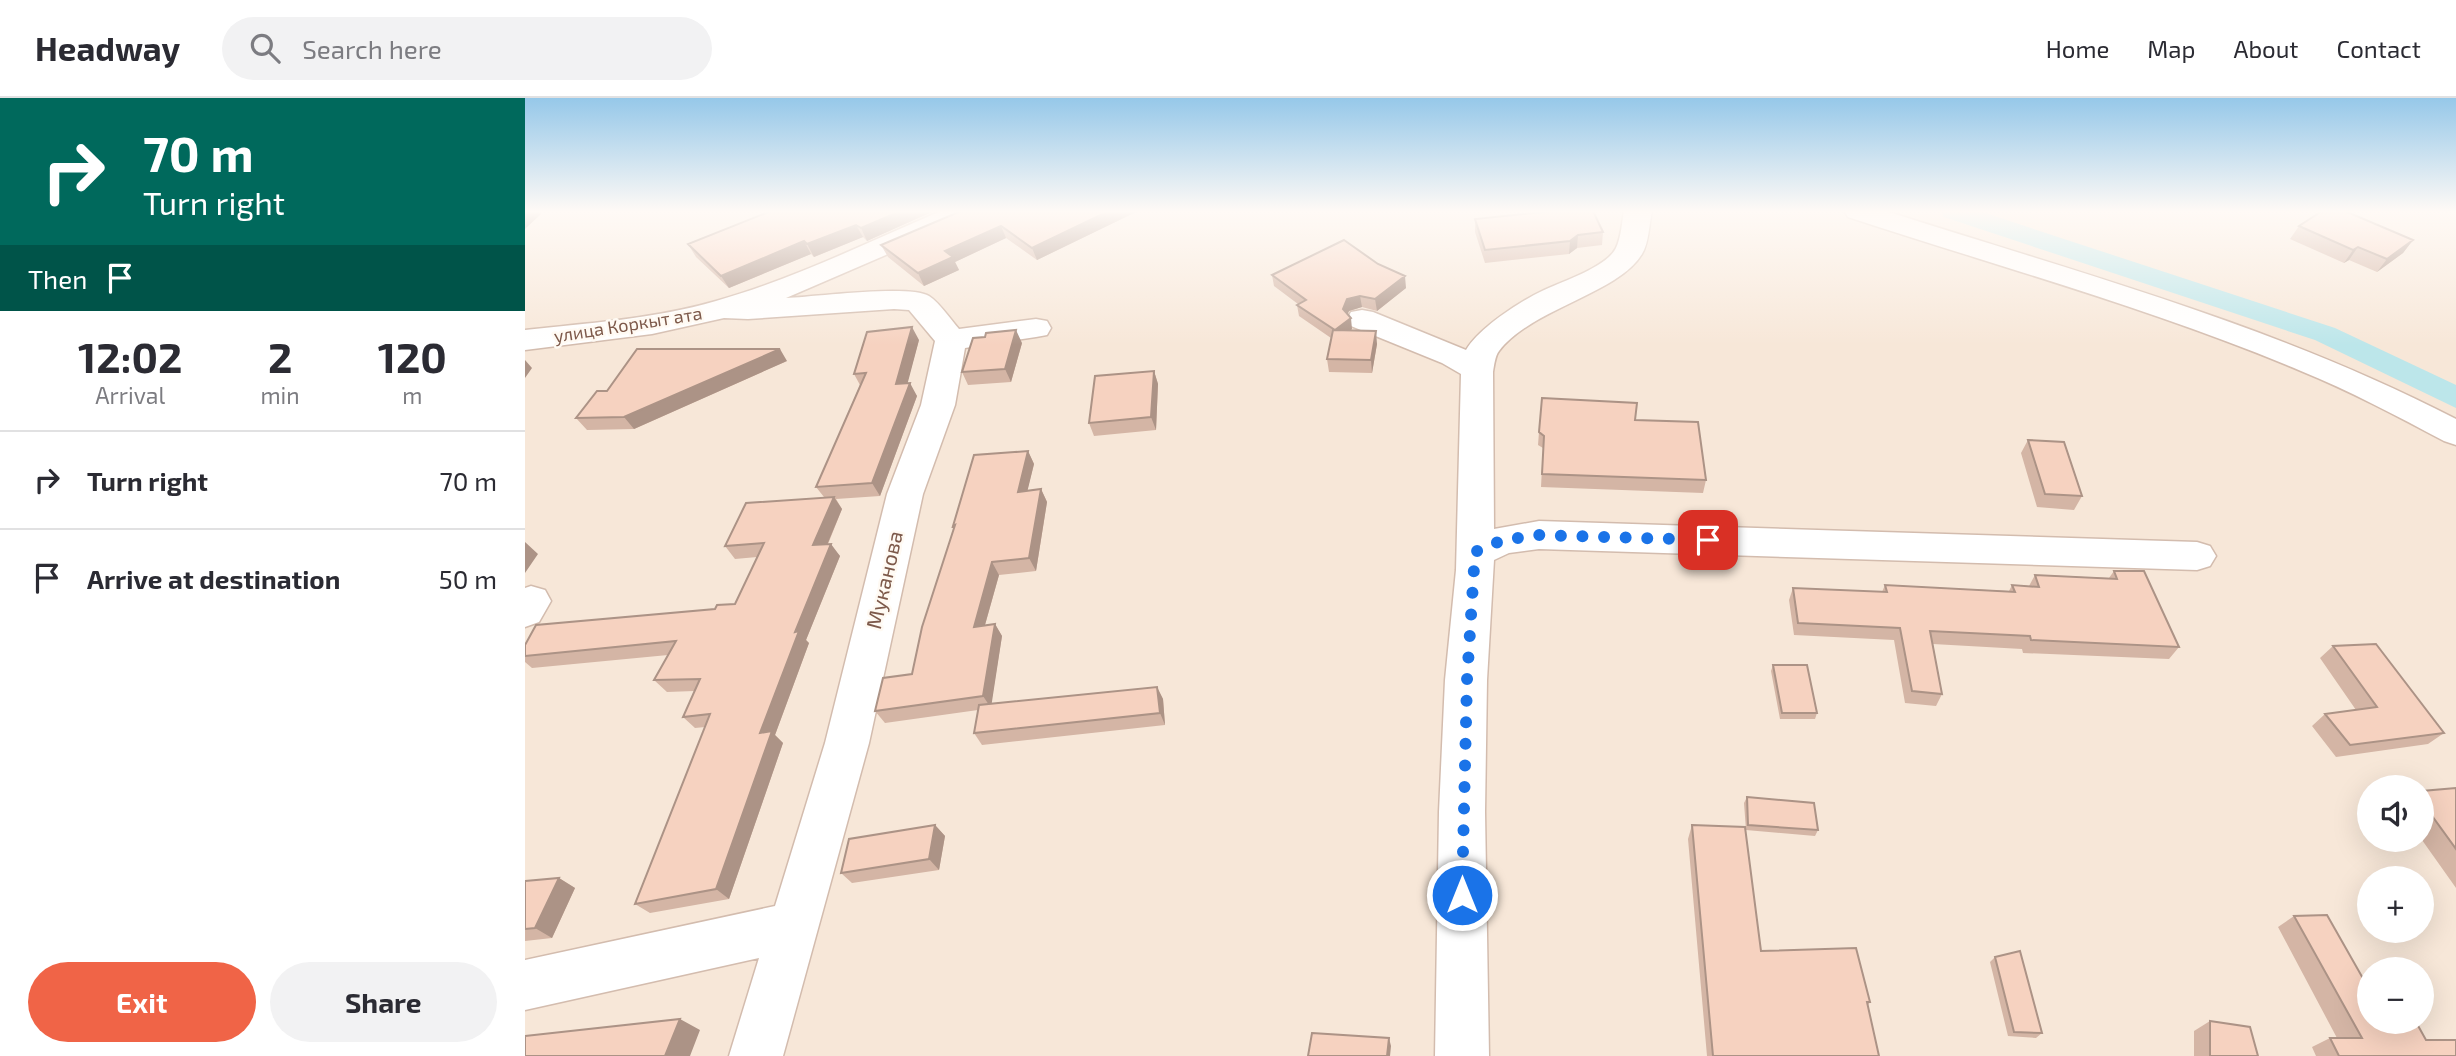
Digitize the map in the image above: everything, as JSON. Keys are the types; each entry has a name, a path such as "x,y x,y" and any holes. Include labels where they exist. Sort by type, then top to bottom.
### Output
{"street":[{"name":"улица Коркыт ата","path":"525,340 654,324 725,309 814,278 864,256"},
{"path":"1462,1056 1464,765 1475,552 1478,370 1482,349 1511,324 1550,299 1584,284 1616,265 1625,256"},
{"path":"1993,256 2242,338 2319,367 2456,433"},
{"path":"725,309 748,310 894,300 918,302 951,340 1037,328"},
{"path":"1362,319 1453,356 1478,370"},
{"name":"Муканова","path":"757,1056 847,743 905,494 938,405 951,340"},
{"path":"1475,552 1503,540 1539,535 2197,556"},
{"path":"525,985 794,926"}],"shaded area":[{"path":"525,256 2456,256 2456,1056 525,1056"}],"building":[{"path":"700,256 769,256 721,276"},
{"path":"895,256 953,257 918,273"},
{"path":"1312,256 1366,256 1405,276 1375,299 1360,296 1347,299 1343,309 1351,318 1335,330 1297,305 1306,300 1272,275"},
{"path":"912,327 896,384 910,383 872,483 816,487 866,373 854,374 867,332"},
{"path":"1016,330 1005,369 962,372 973,338 985,337 986,333"},
{"path":"1333,330 1376,331 1371,360 1327,359"},
{"path":"637,349 780,349 624,417 576,418 597,391 607,391"},
{"path":"1154,371 1151,417 1089,423 1095,376"},
{"path":"1542,398 1637,403 1635,420 1698,422 1706,480 1542,474 1544,436 1539,432"},
{"path":"2028,440 2064,442 2082,496 2045,494"},
{"path":"1028,451 1018,492 1041,489 1029,558 992,562 974,627 995,624 983,696 875,711 883,678 912,674 922,627 974,455"},
{"path":"834,497 813,545 831,544 795,632 799,631 760,733 772,731 716,889 635,904 710,714 683,717 700,679 654,680 676,641 525,656 525,645 536,625 715,609 717,605 735,604 764,543 725,546 746,503"},
{"path":"2114,571 2144,571 2179,647 2031,640 2030,636 1930,631 1942,694 1912,691 1900,628 1798,623 1793,588 1887,592 1885,585 2015,592 2012,585 2039,587 2035,575 2117,579"},
{"path":"2376,644 2444,733 2350,745 2325,714 2377,707 2333,646"},
{"path":"1773,665 1807,665 1817,713 1782,713"},
{"path":"1157,687 1160,713 974,733 979,705"},
{"path":"2456,788 2456,849 2434,819 2434,790"},
{"path":"1747,797 1814,803 1818,830 1748,825"},
{"path":"935,825 929,859 841,873 849,839"},
{"path":"1692,825 1745,827 1761,951 1856,948 1870,1002 1867,1002 1879,1056 1713,1056"},
{"path":"559,878 535,928 525,929 525,881"},
{"path":"2327,915 2357,968 2357,1029 2294,916"},
{"path":"2020,951 2042,1033 2014,1032 1995,957"},
{"path":"680,1019 665,1056 525,1056 525,1036"},
{"path":"2210,1021 2250,1027 2258,1056 2210,1056"},
{"path":"1312,1033 1389,1038 1387,1056 1308,1056"},
{"path":"2360,1034 2423,1034 2426,1040 2456,1040 2456,1056 2339,1056 2330,1038 2362,1038"}],"waterway":[{"path":"2088,256 2325,334 2456,398"}],"route":[{"path":"1462,895 1467,680 1475,552 1503,540 1539,535 1708,540"}]}
